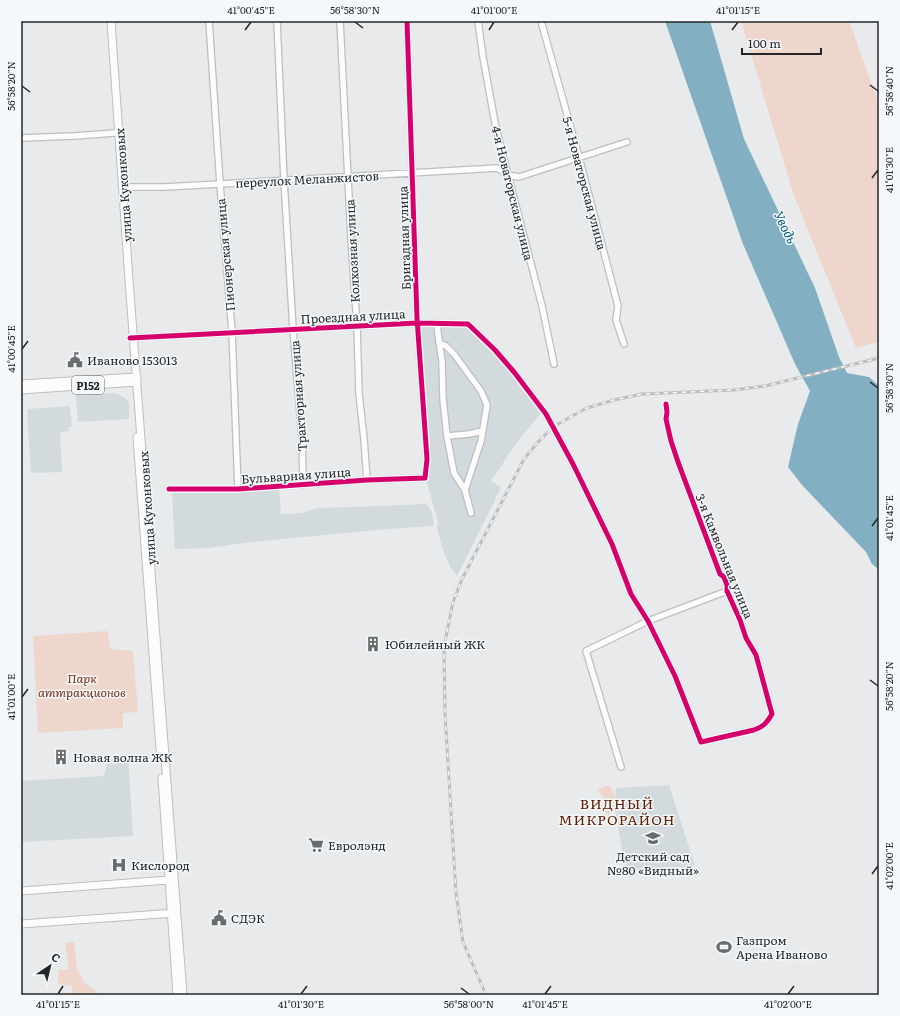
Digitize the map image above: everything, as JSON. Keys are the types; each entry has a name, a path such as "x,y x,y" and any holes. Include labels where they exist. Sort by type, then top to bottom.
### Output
{"main road":[{"name":"улица Куконковых","path":"107,21 122,187 132,338"},
{"name":"улица Куконковых","path":"111,21 117,133 174,899 177,995"},
{"name":"Р152","path":"21,384 135,379"},
{"name":"Р152","path":"21,390 135,379"},
{"name":"улица Куконковых","path":"148,557 170,888"},
{"path":"21,891 169,880 174,899"},
{"path":"154,882 167,885 173,891 174,899"},
{"name":"улица Куконковых","path":"174,913 183,995"},
{"path":"21,924 174,913"}],"street":[{"name":"Пионерская улица","path":"210,21 220,184 232,332 238,490"},
{"name":"Тракторная улица","path":"277,21 284,180 304,484"},
{"name":"Колхозная улица","path":"340,21 357,326 359,394 367,480"},
{"name":"Бригадная улица","path":"406,21 417,323 427,459 425,478"},
{"name":"4-я Новаторская улица","path":"478,21 495,124 542,306 554,364"},
{"name":"5-я Новаторская улица","path":"541,21 579,157 618,306 616,320 624,344"},
{"path":"21,138 117,133"},
{"name":"переулок Меланжистов","path":"122,187 164,187 497,168 508,176 519,177 627,142"},
{"name":"Проездная улица","path":"132,338 417,323 468,324 495,350 546,414 573,464 612,544 631,594 648,621 675,676 701,742"},
{"path":"437,323 442,361 443,399 447,436 454,473 465,490 471,513"},
{"path":"439,343 446,346 454,354 481,391 487,405 481,440 465,490"},
{"name":"3-я Камвольная улица","path":"666,404 666,419 673,448 720,574 724,577 727,585 727,591 746,638 756,655 772,714 762,727 701,742"},
{"path":"447,436 482,431"},
{"name":"Бульварная улица","path":"169,489 238,490 304,484 425,478"},
{"path":"621,767 586,650 648,621 727,591"}],"shaded area":[{"path":"421,325 467,325 504,364 542,412 518,441 491,481 501,487 457,576 451,568 444,553 437,528 438,522 426,479"},
{"path":"115,393 124,397 129,402 129,419 78,422 76,395"},
{"path":"70,406 72,427 69,427 69,431 60,432 62,472 31,473 27,409"},
{"path":"279,488 281,514 303,513 317,508 426,504 432,512 434,526 252,542 208,548 175,549 172,492 208,491 215,493"},
{"path":"128,755 133,836 21,842 21,781 104,776 107,763 116,756"},
{"name":"Детский сад №80 «Видный»","path":"669,785 695,866 626,873 615,810 616,788"}],"green space":[{"path":"741,21 849,21 879,104 879,342 856,348 794,196"},
{"name":"Парк аттракционов","path":"108,631 110,649 133,651 138,712 123,713 123,728 38,733 33,636"},
{"path":"610,785 615,796 615,801 611,804 615,811 607,815 603,807 607,805 598,789"},
{"path":"65,942 74,942 77,969 84,982 100,995 73,995 72,986 58,984 58,970 69,969"}],"water":[{"path":"665,21 710,21 744,139 815,288 839,357 847,373 869,377 879,386 879,570 872,564 866,552 802,485 788,467 798,424 810,391 795,364 743,244"}],"railway":[{"path":"486,995 463,942 456,893 445,714 444,647 453,602 462,579 524,459 553,427 587,408 614,400 642,394 734,390 765,386 879,358"}],"cycle path":[{"path":"169,489 238,489 367,480 425,478 427,459 417,318 407,21"},
{"path":"130,338 417,323 468,324 495,350 546,414 573,464 612,544 631,594 648,621 675,676 701,742 757,729 762,726 772,714 756,655 746,638 727,591 727,585 724,577 720,574 678,462 666,419 666,404"}],"place":[{"name":"Иваново 153013","path":"75,360"},
{"name":"Юбилейный ЖК","path":"373,644"},
{"name":"Новая волна ЖК","path":"61,757"},
{"name":"Детский сад №80 «Видный»","path":"653,838"},
{"name":"Евролэнд","path":"316,845"},
{"name":"Кислород","path":"119,865"},
{"name":"СДЭК","path":"219,918"},
{"name":"Газпром Арена Иваново","path":"724,947"}],"district":[{"name":"ВИДНЫЙ МИКРОРАЙОН","path":"617,812"}],"water label":[{"name":"Уводь","path":"786,227"}]}
